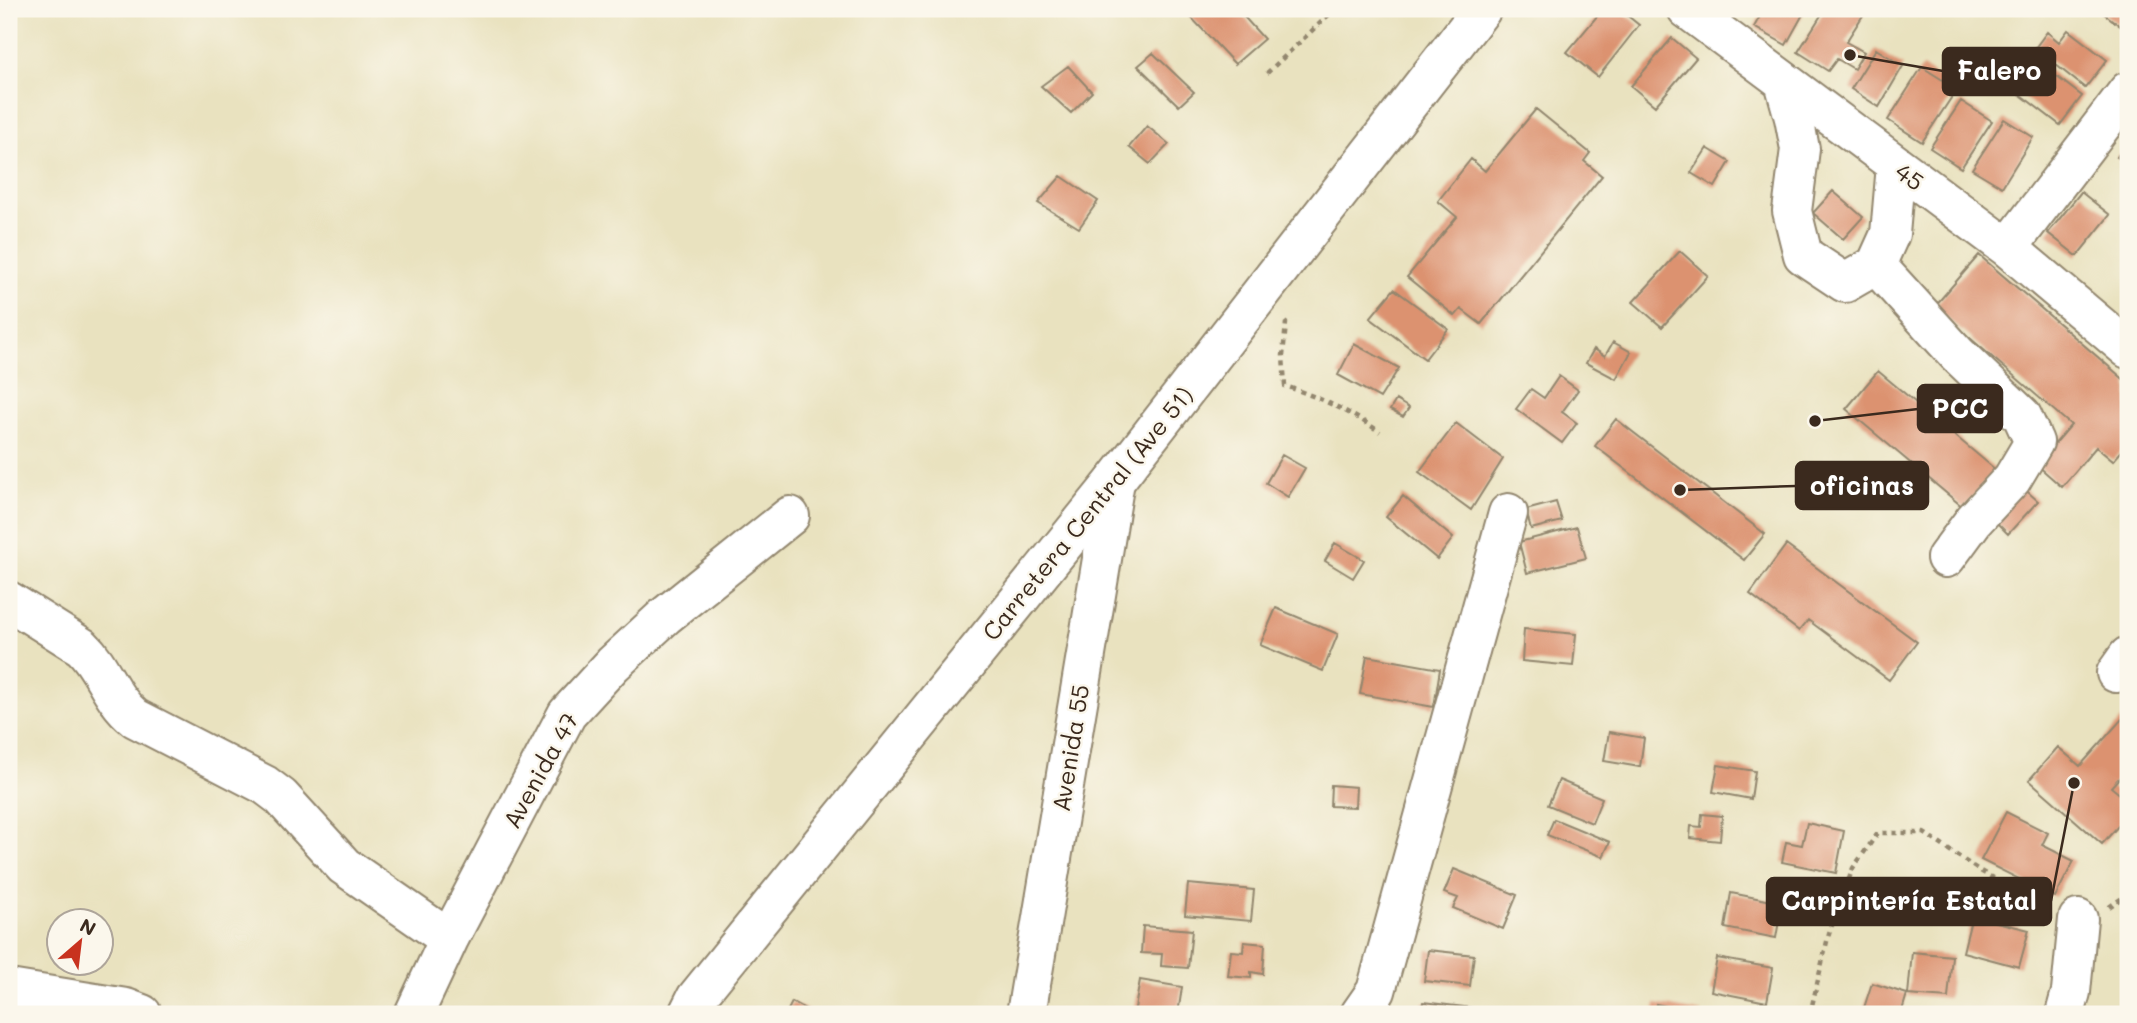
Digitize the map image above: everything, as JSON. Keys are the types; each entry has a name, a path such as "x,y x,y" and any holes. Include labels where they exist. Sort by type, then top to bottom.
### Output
{"street":[{"name":"Carretera Central (Ave 51)","path":"688,1014 696,998 1115,481 1482,9"},
{"name":"45","path":"1686,9 2008,248 2128,349"},
{"path":"1784,82 1800,149 1792,211 1803,256 1845,283 1876,265 1890,234 1896,165"},
{"path":"2008,248 2128,91"},
{"path":"1876,265 1957,354 2022,416 2034,442 2012,479 1974,520 1946,558"},
{"name":"Avenida 55","path":"1026,1014 1115,481"},
{"path":"1360,1014 1376,991 1508,513"},
{"name":"Avenida 47","path":"414,1014 449,939 567,714 613,664 664,616 790,516"},
{"path":"9,601 88,653 114,697 135,718 265,785 281,797 344,866 449,939"},
{"path":"2065,1014 2071,992 2078,919"},
{"path":"9,989 126,1008 142,1014"}],"path":[{"path":"1267,73 1335,9"},
{"path":"1256,300 1286,323 1283,356 1285,386 1316,396 1380,432"},
{"path":"1810,1014 1829,933 1853,868 1878,833 1924,833 2042,908 2078,919"}],"building":[{"path":"1190,9 1237,9 1264,39 1235,64 1186,12"},
{"path":"1603,9 1619,9 1639,25 1598,77 1567,52"},
{"path":"1764,9 1806,9 1786,45 1754,27"},
{"path":"1825,9 1867,9 1846,42 1864,52 1854,69 1837,59 1828,71 1798,52"},
{"path":"2098,9 2119,9 2128,16 2128,32"},
{"path":"2068,30 2107,60 2085,88 2035,48 2047,32 2059,42"},
{"path":"1672,38 1696,58 1655,106 1631,86"},
{"path":"1876,49 1903,66 1879,107 1851,89"},
{"path":"1153,53 1194,92 1179,106 1138,66"},
{"path":"2027,54 2082,96 2060,125 2005,83"},
{"path":"1068,66 1092,92 1071,113 1041,86"},
{"path":"1922,67 1957,89 1922,142 1888,120"},
{"path":"1961,101 1992,121 1961,168 1930,148"},
{"path":"1536,109 1590,153 1584,161 1602,176 1481,324 1461,309 1455,316 1407,277 1457,217 1438,201 1471,159 1485,171"},
{"path":"2004,119 2033,137 2002,187 1972,169"},
{"path":"1147,126 1169,144 1150,164 1129,147"},
{"path":"2126,144 2128,146 2128,164 2117,157"},
{"path":"1707,148 1730,162 1715,187 1691,173"},
{"path":"1061,176 1098,201 1079,228 1038,203"},
{"path":"1833,191 1863,217 1843,239 1813,213"},
{"path":"2081,192 2110,215 2077,256 2048,233"},
{"path":"1680,251 1708,276 1662,327 1633,302"},
{"path":"1979,255 2128,383 2128,444 2113,461 2096,447 2062,487 2037,465 2071,425 1934,307"},
{"path":"1394,289 1448,329 1425,359 1370,318"},
{"path":"1613,342 1631,352 1616,379 1586,363 1594,349 1605,356"},
{"path":"1354,344 1399,368 1380,398 1338,375"},
{"path":"1878,371 1996,470 1964,508 1846,409"},
{"path":"1559,376 1578,390 1562,412 1577,423 1562,443 1516,409 1531,389 1544,398"},
{"path":"1396,400 1409,408 1403,417 1390,410"},
{"path":"1616,419 1765,534 1744,560 1595,446"},
{"path":"1456,423 1503,459 1471,510 1419,472"},
{"path":"1282,455 1305,468 1288,497 1266,483"},
{"path":"2021,486 2038,501 2008,534 1991,517"},
{"path":"1403,496 1453,538 1437,559 1386,517"},
{"path":"1556,502 1562,521 1531,529 1526,510"},
{"path":"1577,527 1586,558 1527,573 1519,542"},
{"path":"1335,543 1364,560 1353,578 1325,561"},
{"path":"1786,545 1917,642 1889,680 1808,620 1799,631 1750,594"},
{"path":"1276,608 1338,634 1323,671 1260,645"},
{"path":"1524,629 1576,634 1573,666 1522,661"},
{"path":"1367,656 1440,669 1434,707 1360,694"},
{"path":"2122,719 2128,725 2128,768 2111,787 2128,801 2128,815 2102,844 2029,780 2058,747 2080,766"},
{"path":"1609,732 1644,738 1640,767 1604,761"},
{"path":"1718,765 1755,771 1751,799 1713,792"},
{"path":"1559,780 1602,798 1592,823 1548,805"},
{"path":"1331,785 1356,787 1355,807 1330,806"},
{"path":"2006,812 2048,833 2042,845 2074,861 2055,897 1981,860"},
{"path":"1702,814 1722,816 1720,841 1690,838 1691,826 1701,827"},
{"path":"1554,819 1610,842 1603,857 1547,835"},
{"path":"1807,823 1844,831 1836,873 1782,862 1786,842 1802,845"},
{"path":"1454,869 1517,895 1503,929 1453,908 1458,898 1444,893"},
{"path":"1188,884 1254,890 1251,921 1185,915"},
{"path":"1731,893 1782,903 1776,938 1725,928"},
{"path":"1972,916 2029,930 2019,967 1963,952"},
{"path":"1143,926 1192,930 1188,968 1161,966 1162,954 1141,953"},
{"path":"1244,942 1265,944 1263,974 1251,972 1251,978 1228,976 1231,951 1243,952"},
{"path":"1428,950 1474,955 1470,986 1424,981"},
{"path":"1912,952 1952,956 1948,998 1908,995"},
{"path":"1717,958 1773,968 1767,1002 1711,991"},
{"path":"1140,980 1182,987 1178,1014 1134,1014"},
{"path":"1872,983 1907,994 1901,1014 1862,1014"},
{"path":"792,1002 814,1014 786,1014"},
{"path":"1423,1002 1488,1010 1488,1014 1421,1014"},
{"path":"1656,1004 1702,1013 1702,1014 1654,1014"}],"place":[{"name":"Falero","path":"1850,55"},
{"name":"PCC","path":"1815,421"},
{"name":"oficinas","path":"1680,490"},
{"name":"Carpintería Estatal","path":"2074,783"}]}
